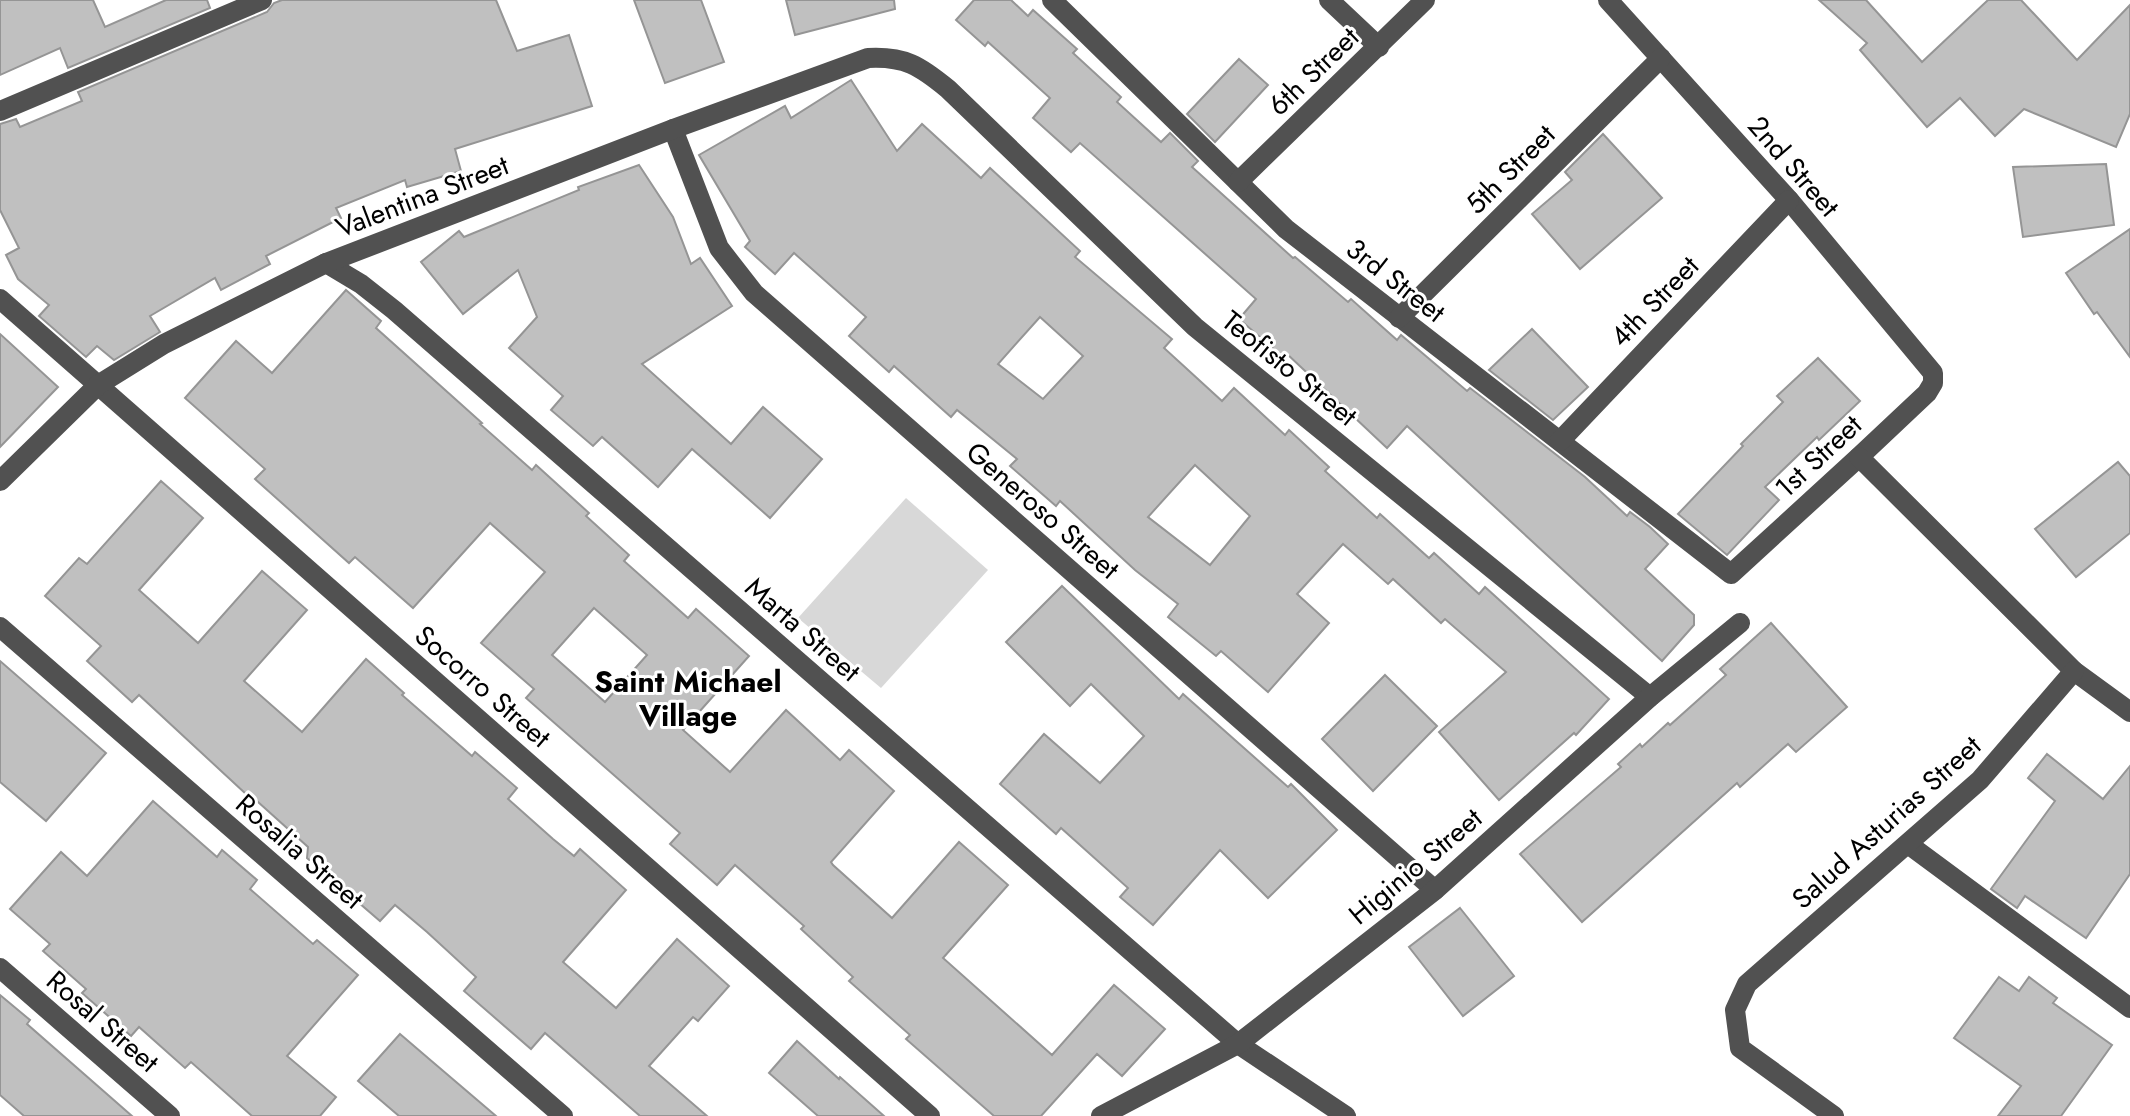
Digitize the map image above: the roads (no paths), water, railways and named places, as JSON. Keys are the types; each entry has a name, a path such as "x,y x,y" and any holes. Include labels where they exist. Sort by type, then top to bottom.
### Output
{"street":[{"path":"0,111 262,0"},
{"name":"3rd Street","path":"1052,0 1286,229 1731,574"},
{"path":"1329,0 1379,47"},
{"name":"6th Street","path":"1238,182 1425,0"},
{"name":"2nd Street","path":"1608,0 1789,200 1933,373"},
{"name":"Valentina Street","path":"0,481 98,385 164,344 326,263 673,129 868,58 888,57 912,63"},
{"name":"5th Street","path":"1399,318 1661,58"},
{"name":"Teofisto Street","path":"912,63 948,89 1195,327 1650,697"},
{"name":"Generoso Street","path":"673,129 719,248 754,293 1435,890"},
{"name":"4th Street","path":"1560,441 1789,200"},
{"name":"Marta Street","path":"326,263 361,284 394,310 1238,1044 1346,1116"},
{"name":"Socorro Street","path":"0,299 930,1116"},
{"name":"1st Street","path":"1731,574 1927,393 1933,383 1933,373"},
{"path":"1859,457 2074,671 2130,712"},
{"name":"Higinio Street","path":"1101,1116 1238,1044 1435,890 1650,697 1740,623"},
{"name":"Rosalia Street","path":"0,627 563,1116"},
{"name":"Salud Asturias Street","path":"1834,1116 1740,1048 1735,1010 1747,984 1980,780 2074,671"},
{"path":"1908,844 2130,1008"},
{"name":"Rosal Street","path":"0,968 170,1116"}],"district":[{"name":"Saint Michael Village","path":"688,699"}]}
